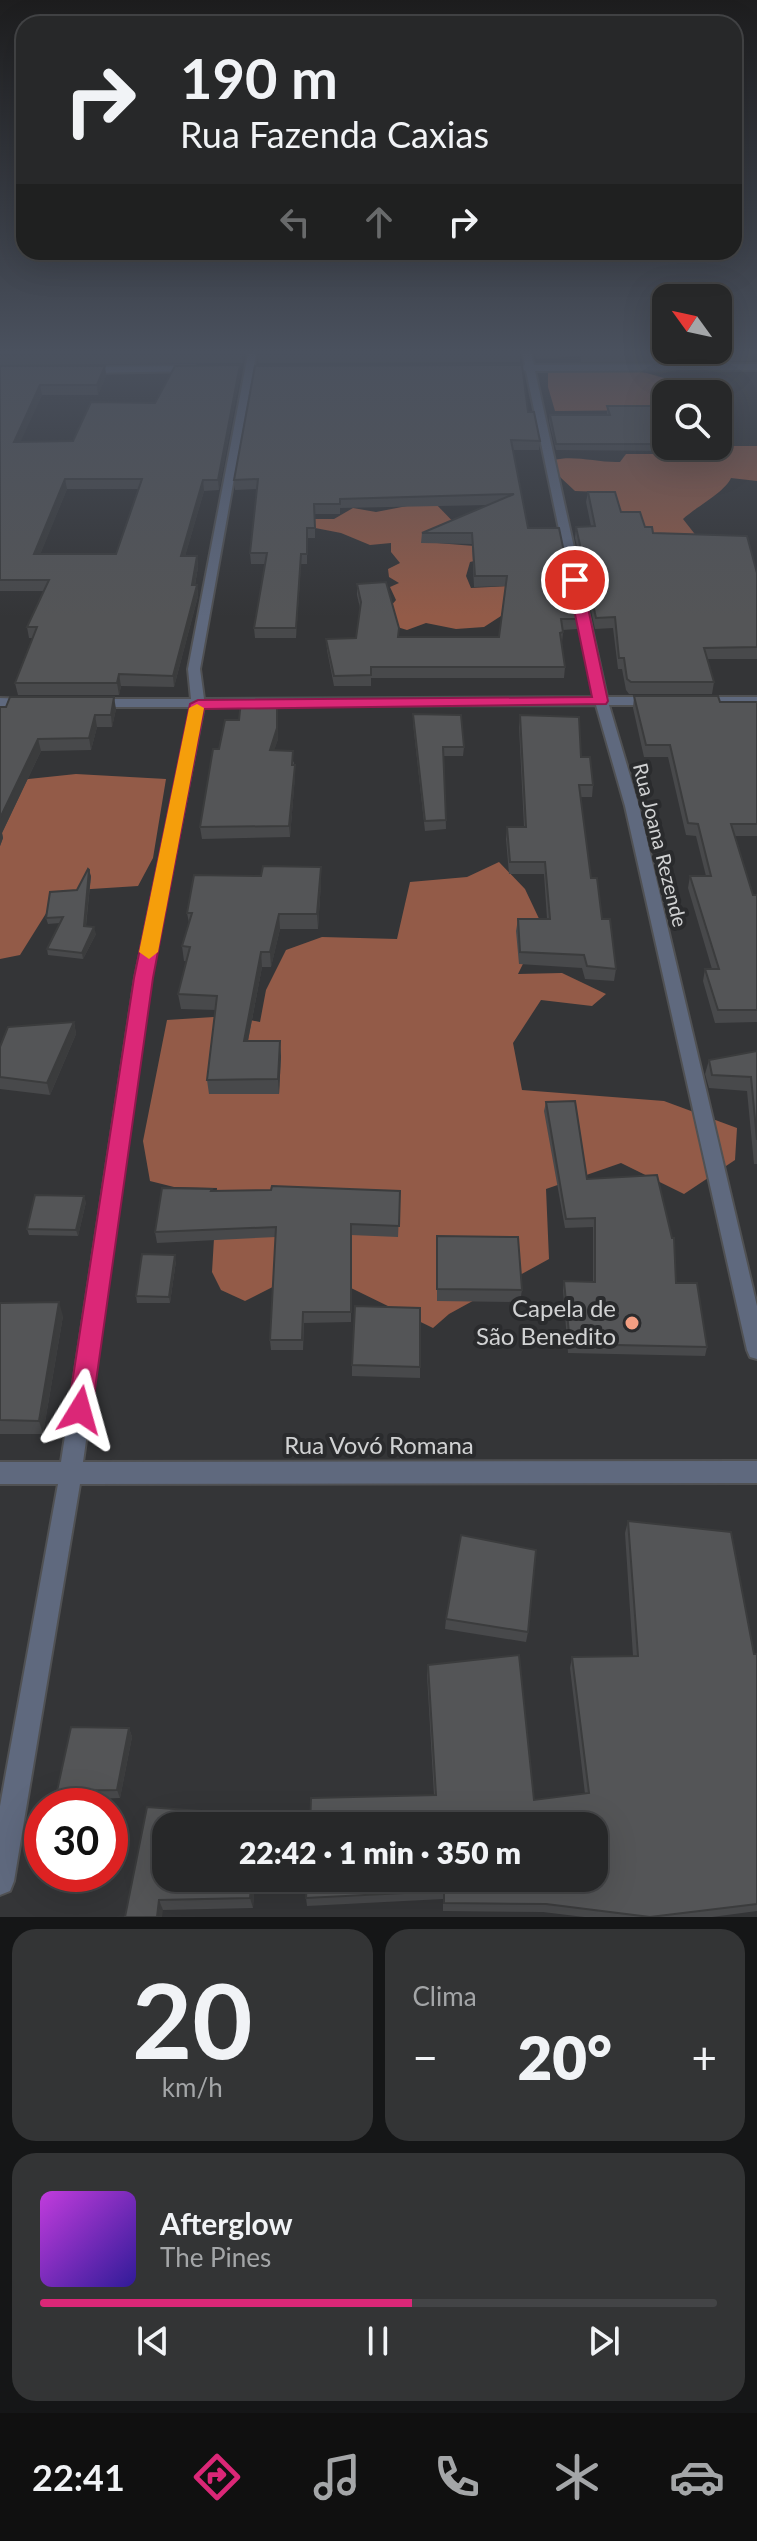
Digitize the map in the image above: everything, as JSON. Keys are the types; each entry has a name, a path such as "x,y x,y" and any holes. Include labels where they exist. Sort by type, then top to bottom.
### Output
{"street":[{"path":"0,1881 71,1472 143,978 198,704 194,669 237,438"},
{"name":"Rua Joana Rezende","path":"540,438 601,701 632,806 757,1350"},
{"path":"76,703 663,701"},
{"path":"679,701 757,701"},
{"path":"0,702 46,703"},
{"name":"Rua Vovó Romana","path":"0,1473 757,1472"}],"shaded area":[{"path":"732,446 757,446 757,481 731,478 717,494 683,519 701,542 666,545 621,512 616,501 604,492 575,491 559,476 554,460 570,458 620,462 626,454 652,454 652,460 732,460"},
{"path":"433,501 463,532 437,543 486,547 478,560 470,562 466,576 471,588 530,585 560,615 501,616 484,627 456,629 426,623 407,630 384,623 384,614 396,600 390,587 399,583 389,577 388,569 400,563 391,552 391,543 370,545 341,533 305,526 302,519 334,519 353,508 376,512"},
{"path":"76,774 166,779 153,858 138,886 60,891 20,955 0,959 0,782"},
{"path":"499,862 525,889 542,925 518,974 562,973 606,994 592,1006 541,1000 513,1043 522,1090 664,1101 737,1128 735,1160 684,1194 621,1163 546,1189 549,1259 449,1314 433,1328 310,1268 245,1301 221,1290 212,1272 217,1188 174,1187 150,1181 143,1141 167,1020 229,1016 260,1022 266,990 286,950 322,937 397,939 410,882 467,877"}],"building":[{"path":"0,438 16,438 14,442 73,441 74,438 226,438 218,480 203,480 181,556 197,556 192,585 197,585 173,676 119,674 117,683 15,683 37,627 27,627 49,580 0,580","holes":["65,479 142,479 116,554 34,554"]},
{"path":"242,438 539,438 540,441 511,440 528,528 559,528 578,619 561,619 565,667 371,667 371,675 334,676 326,639 356,638 361,602 357,584 386,582 399,628 398,637 499,637 507,576 475,576 472,533 422,533 514,494 340,499 340,504 314,504 315,528 307,528 307,554 301,554 296,628 254,628 267,553 250,553 258,479 234,480"},
{"path":"555,438 652,438 652,444 556,444"},
{"path":"588,492 615,492 621,512 640,512 645,527 652,527 653,533 747,536 757,573 757,647 704,648 714,682 631,682 627,679 624,658 619,658 615,617 596,618 576,527 595,526"},
{"path":"634,696 718,696 720,702 757,702 757,824 731,824 753,895 757,895 757,1010 718,1010 705,969 719,969 690,876 711,876 698,824 688,823 670,745 646,745"},
{"path":"10,697 114,697 111,715 95,715 89,738 38,739 0,818 0,707 6,707"},
{"path":"277,700 277,728 270,750 293,751 292,765 295,765 289,826 200,827 213,749 219,749 225,720 239,720 241,701"},
{"path":"413,714 461,715 464,747 443,747 446,820 425,821"},
{"path":"520,715 579,717 581,757 590,757 593,785 579,785 591,878 597,878 602,919 610,919 616,969 587,966 584,955 520,952 518,919 550,919 545,862 510,862 507,827 526,827"},
{"path":"263,866 321,867 317,914 279,914 270,952 261,952 244,1041 280,1041 278,1079 207,1080 217,996 178,994 190,947 182,946 192,913 187,913 194,875 261,876"},
{"path":"88,869 84,926 94,927 82,953 47,949 63,917 46,918 50,892 77,890"},
{"path":"74,1022 47,1083 0,1077 0,1047 8,1027"},
{"path":"757,1051 757,1140 751,1077 712,1075 709,1060"},
{"path":"575,1101 587,1179 657,1175 674,1238 676,1283 697,1283 707,1347 570,1344 564,1281 595,1282 595,1218 566,1219 546,1102"},
{"path":"272,1186 400,1191 399,1226 351,1224 351,1312 303,1312 302,1340 270,1340 276,1227 155,1232 162,1188 271,1190"},
{"path":"35,1195 84,1196 76,1230 27,1229"},
{"path":"437,1236 518,1237 522,1290 437,1289"},
{"path":"142,1254 175,1255 169,1297 136,1296"},
{"path":"59,1302 39,1421 0,1420 0,1303"},
{"path":"355,1306 420,1308 420,1367 352,1365"},
{"path":"628,1521 731,1532 754,1654 757,1654 757,1904 650,1917 546,1904 444,1903 444,1892 608,1892 608,1812 310,1812 311,1798 436,1795 428,1665 519,1655 534,1800 589,1793 572,1657 638,1656"},
{"path":"461,1535 536,1550 528,1632 446,1619"},
{"path":"71,1727 129,1728 117,1788 58,1788"},
{"path":"147,1807 216,1812 152,1812 152,1892 251,1892 250,1898 159,1900 157,1917 125,1917"},
{"path":"306,1892 424,1892 306,1898"}],"slow traffic":[{"path":"149,952 197,708"}],"place":[{"name":"Capela de São Benedito","path":"632,1323"}],"route":[{"path":"80,1410 143,978 198,704 601,701 575,580"}]}
